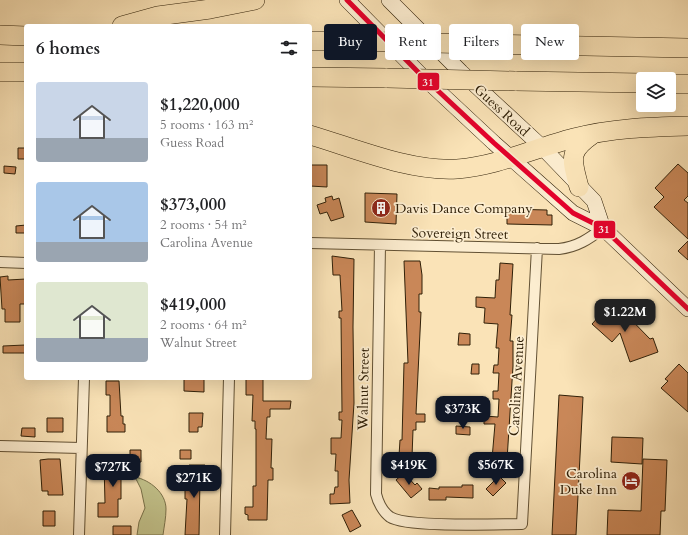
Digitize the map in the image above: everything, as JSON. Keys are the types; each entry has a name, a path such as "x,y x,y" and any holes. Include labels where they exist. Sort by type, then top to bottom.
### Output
{"highway":[{"path":"129,24 158,16 210,9 254,0"},
{"path":"0,35 24,36"},
{"path":"312,41 688,48"},
{"path":"0,72 24,72"},
{"path":"312,77 636,83"},
{"path":"676,84 688,84"},
{"path":"312,136 388,158 434,168 452,169 472,167 510,158 542,147 596,132 643,127 688,126"},
{"path":"579,187 574,167 575,149 579,144 596,132"}],"main road":[{"name":"Guess Road","path":"347,0 420,74 510,158 573,213 603,228 688,309"},
{"name":"Guess Road","path":"389,0 461,72 542,147 594,201 603,228"}],"street":[{"name":"Sovereign Street","path":"312,243 559,249 577,245 590,238 603,228"},
{"name":"Walnut Street","path":"380,244 375,486 379,503 390,517 407,522 522,524"},
{"name":"Carolina Avenue","path":"522,524 537,248"},
{"path":"0,262 24,263"},
{"path":"79,535 84,380"},
{"path":"225,535 229,380"},
{"path":"0,446 81,448"}],"green space":[{"path":"135,477 151,484 163,498 166,509 163,535 137,535 139,522 145,508 141,489"}],"building":[{"path":"18,148 24,148 24,159 18,159"},
{"path":"678,164 688,173 688,196 684,200 688,203 688,239 654,207 664,197 655,188"},
{"path":"312,165 327,165 327,187 312,186"},
{"path":"4,166 16,167 15,174 4,173"},
{"name":"Davis Dance Company","path":"365,193 397,194 396,224 365,222"},
{"path":"332,196 333,200 339,198 344,217 331,221 327,212 320,214 317,205 326,202 325,198"},
{"path":"507,209 547,210 547,215 552,215 552,225 507,224"},
{"path":"24,225 24,233 16,233 16,226"},
{"path":"688,241 688,260 678,251"},
{"path":"332,256 354,259 354,403 349,480 350,503 330,504 330,494 334,494 335,487 338,487 338,471 335,471 336,454 331,454 331,438 341,438 342,420 339,420 339,412 342,412 341,318 339,318 339,311 342,311 340,275 333,275"},
{"path":"404,261 420,261 422,275 422,294 419,294 419,312 421,312 416,414 425,414 425,422 416,422 416,430 413,430 412,457 399,456 400,440 402,440 404,363 408,363"},
{"path":"500,263 513,264 510,341 513,341 513,366 507,460 492,459 495,424 484,424 484,416 498,417 499,399 493,399 493,391 498,391 499,373 493,373 494,365 498,365 499,348 496,348 498,324 484,323 485,308 476,307 476,297 495,298 496,280 499,280"},
{"path":"8,276 8,280 24,279 24,304 20,304 20,322 5,322 5,309 2,309 0,277"},
{"path":"613,301 650,339 653,338 658,352 630,362 620,333 612,342 592,324"},
{"path":"459,333 470,334 470,345 458,345"},
{"path":"24,345 24,353 3,353 3,346"},
{"path":"472,364 479,364 479,374 471,374"},
{"path":"679,364 688,373 688,412 661,388 668,381 665,379"},
{"path":"184,380 204,380 204,392 184,391"},
{"path":"246,380 263,380 263,401 291,401 290,409 270,409 270,417 267,417 266,439 272,439 271,468 273,468 273,480 268,480 267,520 248,520 248,515 245,514 245,507 253,507 253,486 256,486 256,429 255,421 252,421 253,395 246,395"},
{"path":"106,381 119,381 121,416 123,416 123,424 125,424 125,432 107,432 107,416 110,416 110,395 106,395"},
{"path":"559,395 583,397 576,535 552,535"},
{"path":"189,413 203,413 202,427 198,427 198,432 189,432"},
{"path":"47,418 63,418 63,432 47,432"},
{"path":"456,426 470,427 470,435 456,434"},
{"path":"22,428 35,428 35,437 21,436"},
{"path":"612,437 643,438 642,464 611,462"},
{"path":"130,450 141,450 141,462 130,462"},
{"path":"180,450 191,450 191,459 180,459"},
{"path":"60,459 63,495 48,495 48,491 42,491 40,460"},
{"path":"643,459 667,460 665,511 661,511 660,535 607,535 608,510 641,511"},
{"path":"104,462 128,462 128,477 121,477 121,499 118,499 118,517 98,517 98,503 105,503"},
{"path":"189,465 205,465 205,478 200,478 199,535 185,535 187,499 185,499 185,483 189,483"},
{"path":"404,473 415,485 417,483 422,489 411,498 396,480"},
{"path":"499,476 506,483 493,496 486,489"},
{"path":"462,485 473,485 473,498 446,497 446,500 429,500 429,488 439,489 439,487 462,487"},
{"path":"352,510 361,526 350,532 342,515"},
{"path":"43,511 55,511 55,526 43,526"},
{"path":"113,526 131,526 131,535 113,535"}],"transit line":[{"name":"31","path":"347,0 420,74 494,143 573,213 603,228 688,309"}],"place":[{"name":"Davis Dance Company","path":"381,208"},
{"name":"Carolina Duke Inn","path":"631,481"}]}
